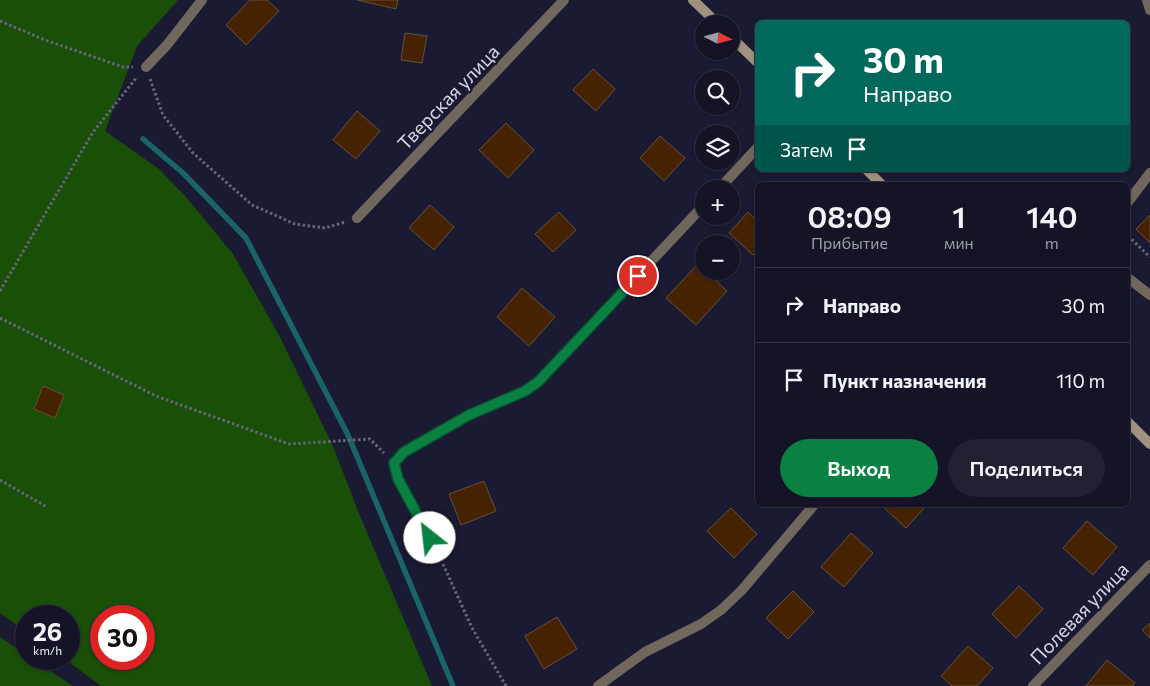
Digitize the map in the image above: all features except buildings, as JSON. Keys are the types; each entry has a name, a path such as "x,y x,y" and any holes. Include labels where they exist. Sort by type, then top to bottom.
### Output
{"main road":[{"path":"693,0 709,15"},
{"path":"740,46 755,60"},
{"path":"869,172 879,182"},
{"path":"1130,424 1150,444"}],"street":[{"path":"146,67 167,45 202,0"},
{"name":"Тверская улица","path":"357,218 564,0"},
{"path":"727,180 755,150"},
{"path":"1130,199 1150,173"},
{"path":"438,552 398,479 394,463 404,452 469,415 525,391 538,382 695,215"},
{"path":"1130,280 1150,295"},
{"path":"598,686 645,652 701,624 721,610 742,590 812,507"},
{"name":"Полевая улица","path":"1033,686 1150,565"}],"path":[{"path":"0,21 45,40 123,68 146,67"},
{"path":"146,67 163,115 193,153 252,205 295,224 325,228 357,218"},
{"path":"0,292 93,132 146,67"},
{"path":"1130,238 1150,257"},
{"path":"0,318 156,396 289,444 370,439 394,463"},
{"path":"0,480 47,507"},
{"path":"438,552 472,628 498,676 506,686"}],"green space":[{"path":"0,0 178,0 137,46 105,131 159,169 186,197 233,254 280,337 333,446 358,511 432,686 101,686 80,670 80,605 15,605 15,624 0,613"},
{"path":"0,637 15,647 15,670 49,670 73,686 0,686"}],"waterway":[{"path":"143,139 183,173 246,238 348,435 453,686"}],"route":[{"path":"430,538 398,479 394,463 404,452 469,415 525,391 538,382 638,276"}]}
